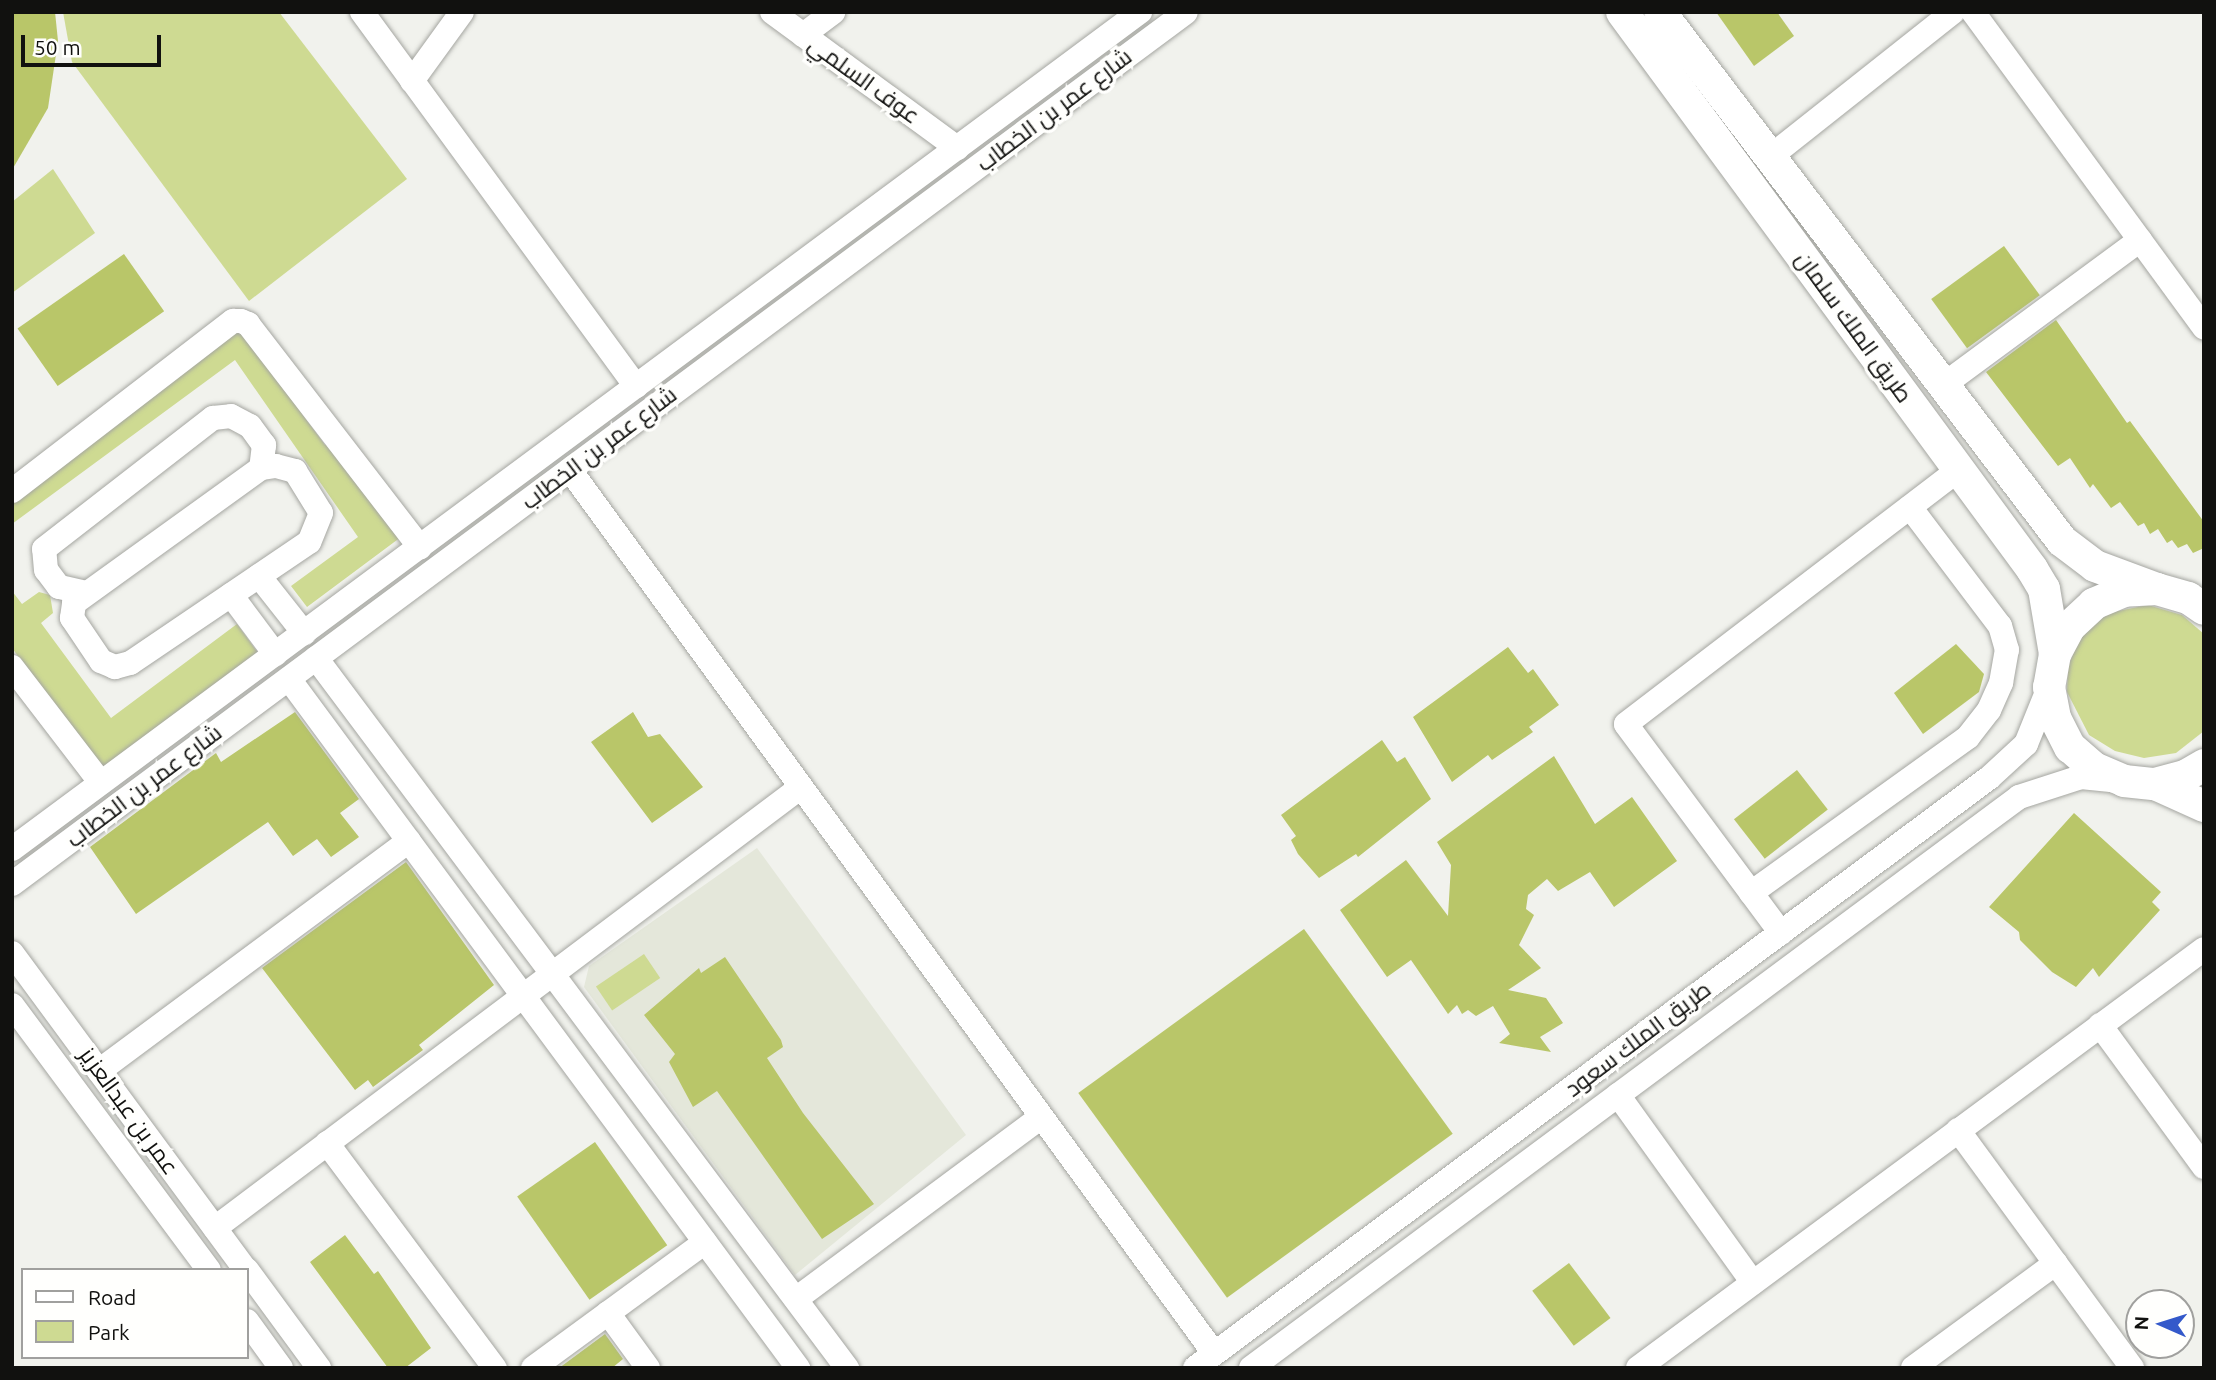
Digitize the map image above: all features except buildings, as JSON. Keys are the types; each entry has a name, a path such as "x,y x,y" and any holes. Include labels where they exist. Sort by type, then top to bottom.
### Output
{"main road":[{"name":"طريق الملك سلمان","path":"1622,12 2044,589 2055,654"},
{"name":"طريق الملك سلمان","path":"1660,12 2062,541 2095,566 2198,603"},
{"path":"2157,589 2124,591 2094,604 2070,626 2055,654 2049,687 2055,718 2070,747 2094,768 2124,781 2155,784 2204,806"},
{"path":"2155,784 2185,776 2204,765"}],"street":[{"path":"362,12 636,386"},
{"path":"412,81 462,12"},
{"name":"عوف السلمي","path":"772,12 957,148"},
{"path":"803,35 833,12"},
{"name":"شارع عمر بن الخطاب","path":"12,849 1140,12"},
{"name":"شارع عمر بن الخطاب","path":"12,884 1186,12"},
{"path":"1770,157 1953,12"},
{"path":"1973,12 2204,328"},
{"path":"1942,386 2140,240"},
{"path":"12,491 233,321 241,321 248,324 420,547"},
{"path":"86,593 59,587 46,570 44,549 213,418 232,416 250,426 264,445 261,468"},
{"path":"276,466 295,471 321,513 309,542 259,576 130,663 114,667 101,662 72,618 74,603 86,593 261,468 276,466"},
{"path":"570,470 1041,1116 1205,1361"},
{"path":"1781,933 1626,723 1959,470"},
{"path":"1751,893 1968,737 1989,710 2001,683 2007,650 2000,626 1910,507"},
{"path":"259,576 304,633"},
{"path":"231,595 275,654"},
{"path":"316,658 848,1368"},
{"path":"12,667 101,783"},
{"path":"289,679 798,1368"},
{"name":"طريق الملك سعود","path":"1205,1361 2006,765 2026,744 2049,687"},
{"name":"طريق الملك سعود","path":"1251,1368 2019,797 2081,777 2124,781"},
{"path":"215,1228 801,787"},
{"path":"99,1070 409,841"},
{"path":"1638,1368 2204,949"},
{"name":"عمر بن عبدالعزيز","path":"12,953 245,1268"},
{"name":"عمر بن عبدالعزيز","path":"12,1005 208,1268"},
{"path":"2101,1025 2204,1167"},
{"path":"1618,1095 1753,1283"},
{"path":"796,1299 1041,1116"},
{"path":"1958,1130 2132,1368"},
{"path":"327,1143 495,1368"},
{"path":"533,1368 705,1242"},
{"path":"1928,1363 2056,1263"},
{"name":"عمر بن عبدالعزيز","path":"248,1271 319,1368"},
{"path":"608,1313 648,1368"},
{"path":"248,1322 281,1368"}],"shaded area":[{"path":"757,848 966,1135 795,1275 584,987 589,966"}],"green space":[{"path":"63,12 279,12 407,179 249,301 72,62"},
{"path":"53,169 95,233 12,293 12,202"},
{"path":"235,323 325,445 334,444 401,537 307,607 291,586 358,537 235,360 12,524 12,489"},
{"path":"12,591 22,604 39,592 50,595 53,613 41,623 111,718 237,624 258,653 101,770 12,648"},
{"path":"2148,605 2182,615 2204,634 2204,731 2176,753 2144,758 2115,751 2089,735 2067,692 2068,667 2080,637 2108,613"},
{"path":"644,954 660,978 612,1010 596,986"}]}
